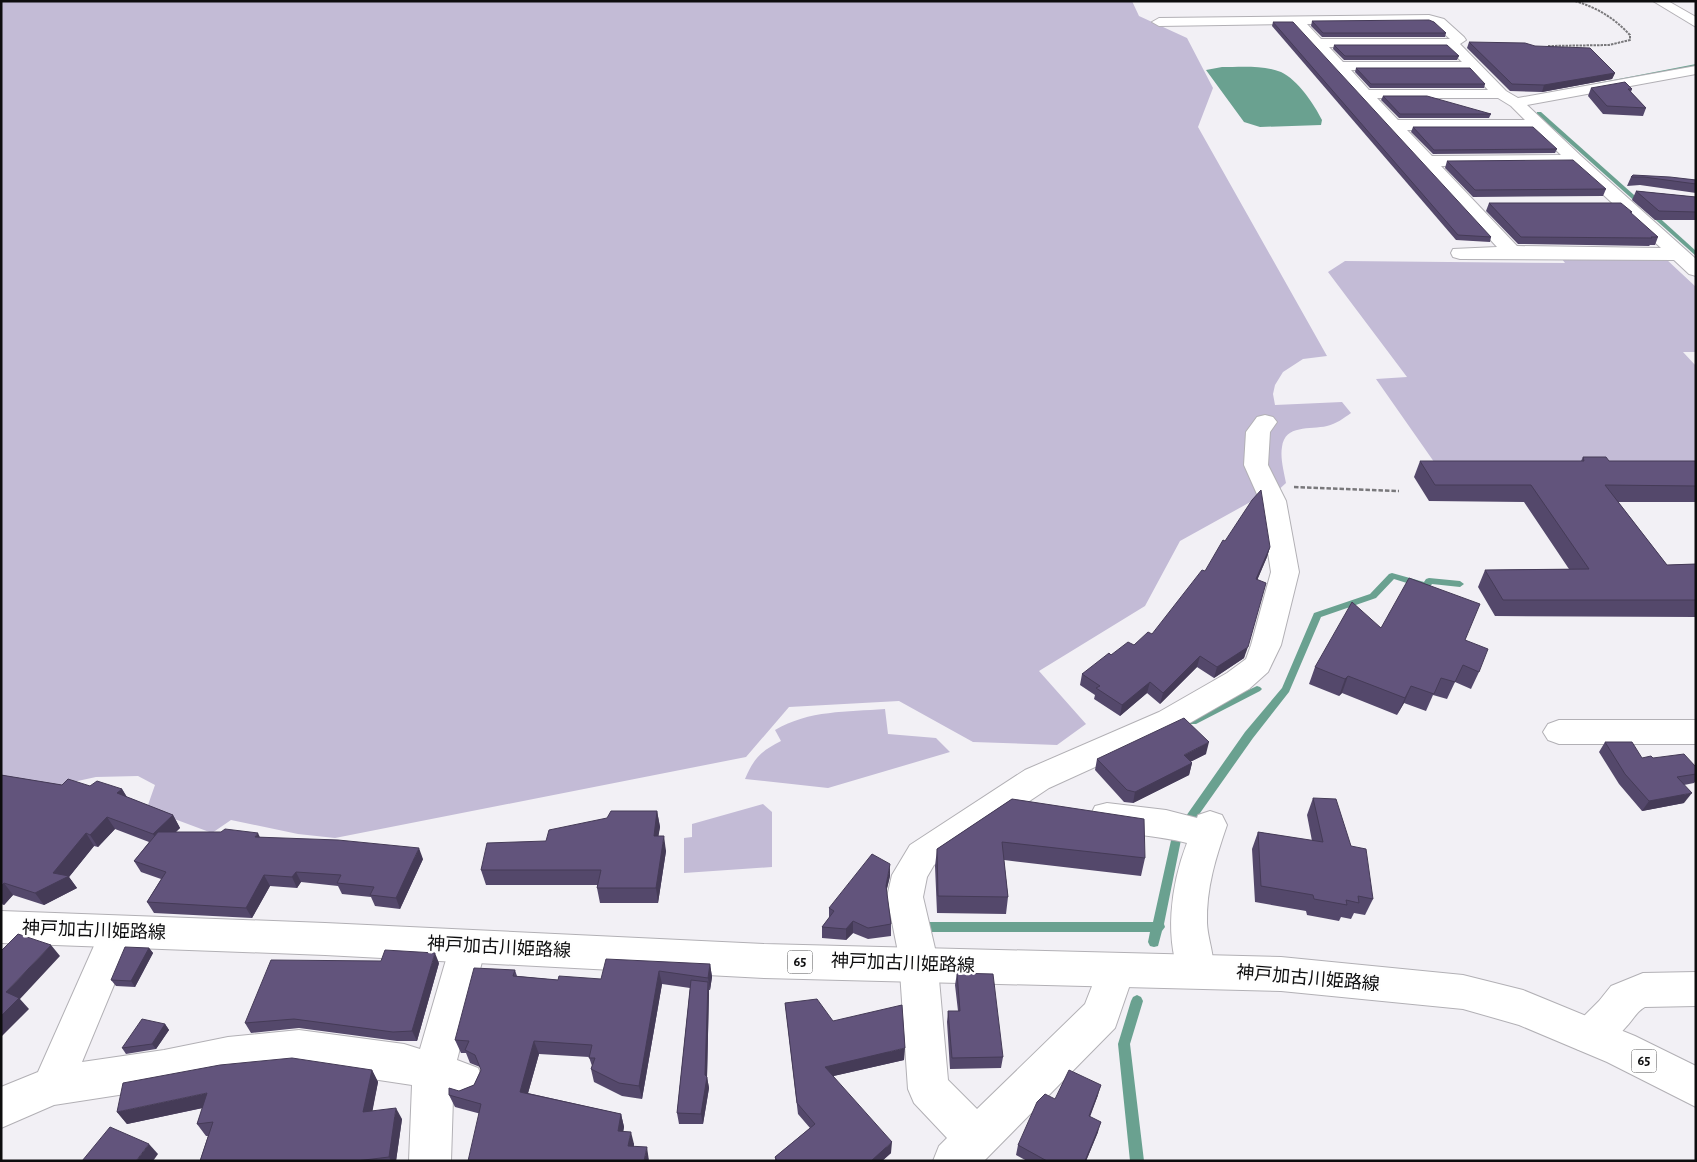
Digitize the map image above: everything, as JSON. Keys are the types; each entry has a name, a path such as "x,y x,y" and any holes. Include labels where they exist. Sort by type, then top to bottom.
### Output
{"street":[{"path":"1658,1 1696,23"},
{"path":"1159,22 1429,19 1439,22 1459,40 1452,43 1318,43"},
{"path":"1296,20 1367,94 1512,252"},
{"path":"1452,43 1500,94 1516,103 1575,160 1696,270"},
{"path":"1340,66 1473,66"},
{"path":"1516,103 1696,70"},
{"path":"1367,94 1500,94"},
{"path":"1396,126 1539,125"},
{"path":"1428,161 1575,160"},
{"path":"1595,204 1640,192"},
{"path":"1467,204 1487,204"},
{"path":"1460,253 1679,254"},
{"path":"1047,804 1037,779 1170,720 1238,681 1258,665 1266,645 1285,572 1273,501 1256,466 1258,432 1265,422"},
{"path":"1559,732 1696,732"},
{"path":"1116,970 1101,1015 966,1153 928,1090 918,965 906,897 910,875 922,855 1047,804 1196,829 1189,923 1196,971"},
{"name":"神戸加古川姫路線","path":"1,927 764,960 1281,974 1463,992 1523,1008 1621,1049 1696,1087"},
{"path":"52,1086 118,932"},
{"path":"430,1161 448,1077 468,946"},
{"path":"1591,1036 1613,1014 1625,998 1643,990 1696,990"},
{"path":"1,1108 52,1086 164,1069 228,1056 299,1049 404,1063 448,1077"}],"path":[{"path":"1543,46 1609,45 1630,40 1630,36 1624,29 1601,10 1575,1"},
{"path":"1291,487 1399,491"}],"shaded area":[{"path":"1,1 1132,1 1139,16 1187,38 1213,88 1198,127 1327,356 1303,359 1283,372 1275,385 1273,394 1275,405 1342,402 1351,413 1330,425 1299,429 1288,435 1282,447 1282,465 1286,483 1275,493 1254,500 1180,541 1145,606 1039,671 1086,724 1057,745 973,742 899,701 789,707 746,757 335,838 298,834 231,820 212,833 169,817 148,805 155,785 138,776 96,777 50,787 1,775"},
{"path":"1222,67 1260,67 1281,72 1305,93 1322,120 1321,125 1260,127 1244,122 1206,70"},
{"path":"1562,259 1666,259 1696,287 1696,352 1683,352 1696,366 1696,470 1439,469 1376,379 1407,377 1328,272 1345,261 1565,263"},
{"path":"885,709 888,734 936,738 950,752 828,788 745,779 759,756 768,748 781,741 775,730 788,723 815,715"},
{"path":"763,804 772,812 772,867 684,873 684,838 692,837 692,824"}],"building":[{"path":"1429,20 1446,33 1323,33 1312,21"},
{"path":"1273,22 1293,22 1491,237 1458,235"},
{"path":"1469,42 1525,43 1535,46 1590,48 1615,73 1544,85 1512,84"},
{"path":"1334,45 1447,45 1459,56 1345,56"},
{"path":"1356,68 1470,68 1485,84 1371,84"},
{"path":"1625,82 1632,89 1628,89 1646,108 1607,106 1591,88"},
{"path":"1383,96 1427,96 1491,114 1400,114"},
{"path":"1413,127 1533,127 1557,149 1434,150"},
{"path":"1573,160 1606,189 1475,190 1447,161"},
{"path":"1633,175 1696,180 1696,184 1631,177"},
{"path":"1636,191 1696,197 1696,212 1659,211"},
{"path":"1489,203 1621,203 1658,237 1521,237"},
{"path":"1583,457 1606,457 1609,461 1696,461 1696,486 1605,485 1667,565 1696,564 1696,600 1503,600 1485,570 1589,569 1531,485 1435,485 1420,461 1584,461"},
{"path":"1261,490 1270,547 1256,579 1266,583 1248,647 1217,667 1200,656 1163,693 1150,682 1122,705 1096,688 1100,686 1082,674 1109,653 1111,655 1128,642 1134,645 1148,632 1152,634 1202,570 1205,571 1223,540 1225,541 1252,500"},
{"path":"1409,578 1480,604 1465,640 1488,649 1479,672 1463,665 1455,682 1441,678 1434,694 1411,686 1405,698 1348,676 1345,679 1315,667 1352,602 1381,628"},
{"path":"1184,718 1209,742 1184,755 1192,763 1135,792 1127,790 1097,759"},
{"path":"1605,742 1632,742 1642,758 1684,754 1696,767 1696,774 1677,777 1692,793 1649,801 1625,774"},
{"path":"1,775 62,785 68,779 90,786 97,781 122,789 117,793 173,815 153,834 107,817 90,835 86,833 53,873 69,876 35,893 4,883 1,886"},
{"path":"1313,798 1336,799 1351,846 1366,849 1373,899 1358,896 1359,903 1346,900 1347,905 1314,899 1313,895 1261,886 1258,832 1323,842"},
{"path":"1012,799 1144,819 1145,858 1002,842 1008,897 938,896 937,849"},
{"path":"611,811 657,811 654,836 664,836 656,888 597,888 601,870 481,870 487,843 546,841 549,830 607,818"},
{"path":"225,829 258,833 255,837 338,840 419,848 396,898 370,895 374,887 337,883 341,875 296,872 292,877 264,875 246,908 147,902 166,872 134,861 158,832 221,832"},
{"path":"872,854 890,864 886,886 891,924 868,928 853,921 846,929 822,927 834,911 829,908"},
{"path":"18,934 51,945 6,992 19,998 1,1016 1,951"},
{"path":"125,947 149,948 131,981 111,980"},
{"path":"385,950 435,953 412,1031 393,1032 294,1019 245,1023 271,960 381,961"},
{"path":"606,959 710,964 708,978 659,971 639,1086 619,1083 591,1069 595,1058 589,1058 592,1045 534,1041 520,1092 621,1114 618,1131 631,1132 628,1146 647,1147 644,1161 468,1161 481,1104 449,1095 449,1088 459,1091 474,1085 481,1070 475,1055 465,1050 469,1041 455,1040 474,968 515,970 513,976 558,980 559,976 601,979"},
{"path":"957,973 993,974 1003,1057 952,1058 948,1011 960,1011"},
{"path":"691,980 708,982 705,1075 707,1077 701,1114 677,1113"},
{"path":"817,999 833,1021 902,1005 905,1048 825,1067 892,1142 871,1161 777,1161 775,1157 815,1124 797,1103 785,1003"},
{"path":"142,1019 165,1024 152,1044 122,1048"},
{"path":"292,1058 372,1070 363,1112 396,1108 389,1157 356,1161 200,1161 213,1122 197,1124 207,1093 117,1112 123,1083 220,1065"},
{"path":"1069,1070 1101,1085 1089,1116 1101,1122 1085,1161 1047,1161 1018,1145 1037,1102 1045,1094 1055,1099"},
{"path":"110,1127 149,1144 136,1161 82,1161"}],"waterway":[{"path":"1600,83 1696,65"},
{"path":"1539,113 1641,204"},
{"path":"1651,213 1696,254"},
{"path":"1157,927 1176,839 1249,735 1286,690 1317,615 1373,596 1392,576 1426,586 1429,581 1460,584"},
{"path":"1192,721 1257,689"},
{"path":"925,927 1157,927"},
{"path":"1154,942 1157,927"},
{"path":"1137,1001 1124,1044 1137,1161"}]}
